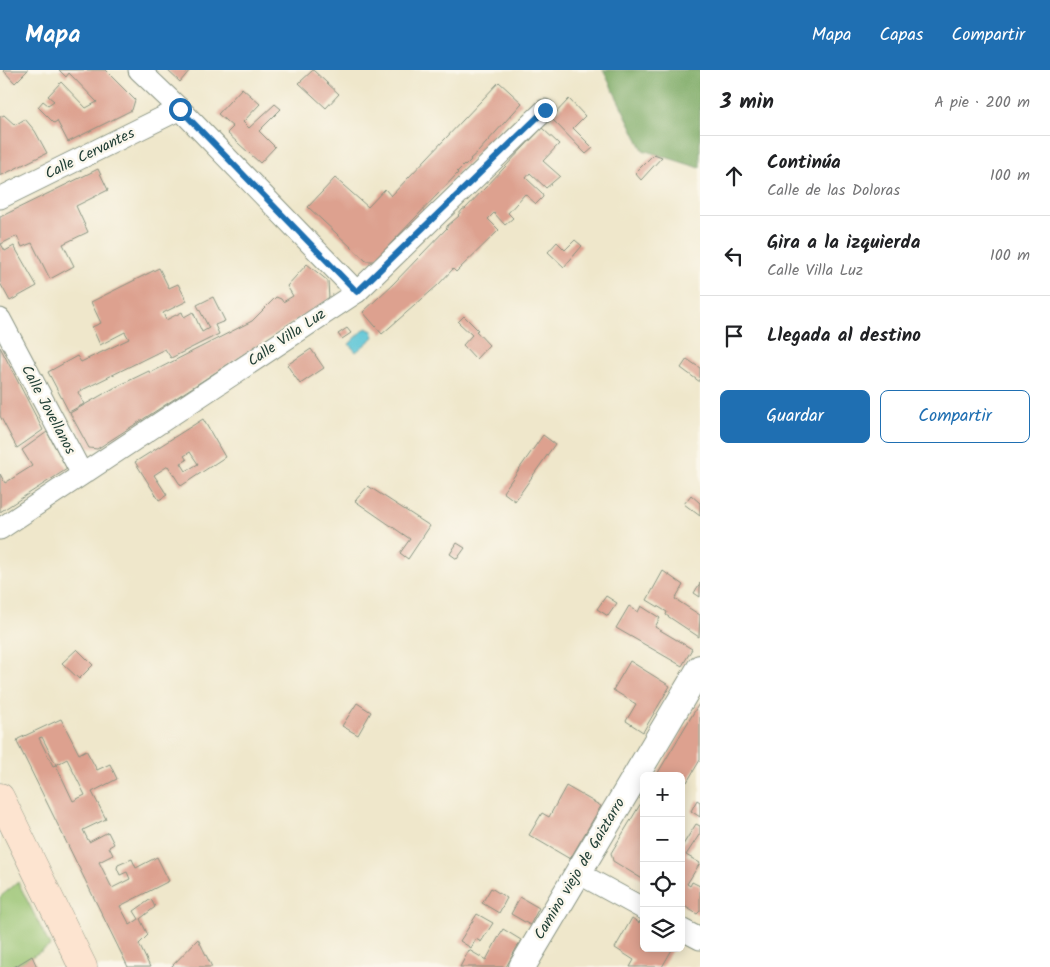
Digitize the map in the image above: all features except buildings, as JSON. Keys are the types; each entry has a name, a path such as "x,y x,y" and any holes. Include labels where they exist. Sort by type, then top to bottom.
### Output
{"main road":[{"path":"0,797 83,967"}],"street":[{"path":"140,70 357,292"},
{"name":"Calle Cervantes","path":"0,198 180,109"},
{"name":"Calle Villa Luz","path":"0,529 357,292 545,110"},
{"name":"Calle Jovellanos","path":"0,319 82,474"},
{"name":"Camino viejo de Gaiztarro","path":"522,967 700,668"},
{"path":"578,873 640,907"},
{"path":"685,931 700,939"}],"green space":[{"path":"603,70 700,70 700,168 643,150"},
{"path":"18,882 50,946 14,967 0,967 0,897"}],"water":[{"path":"366,328 372,331 374,337 356,352 349,344"}],"route":[{"path":"180,109 357,292 545,110"}]}
